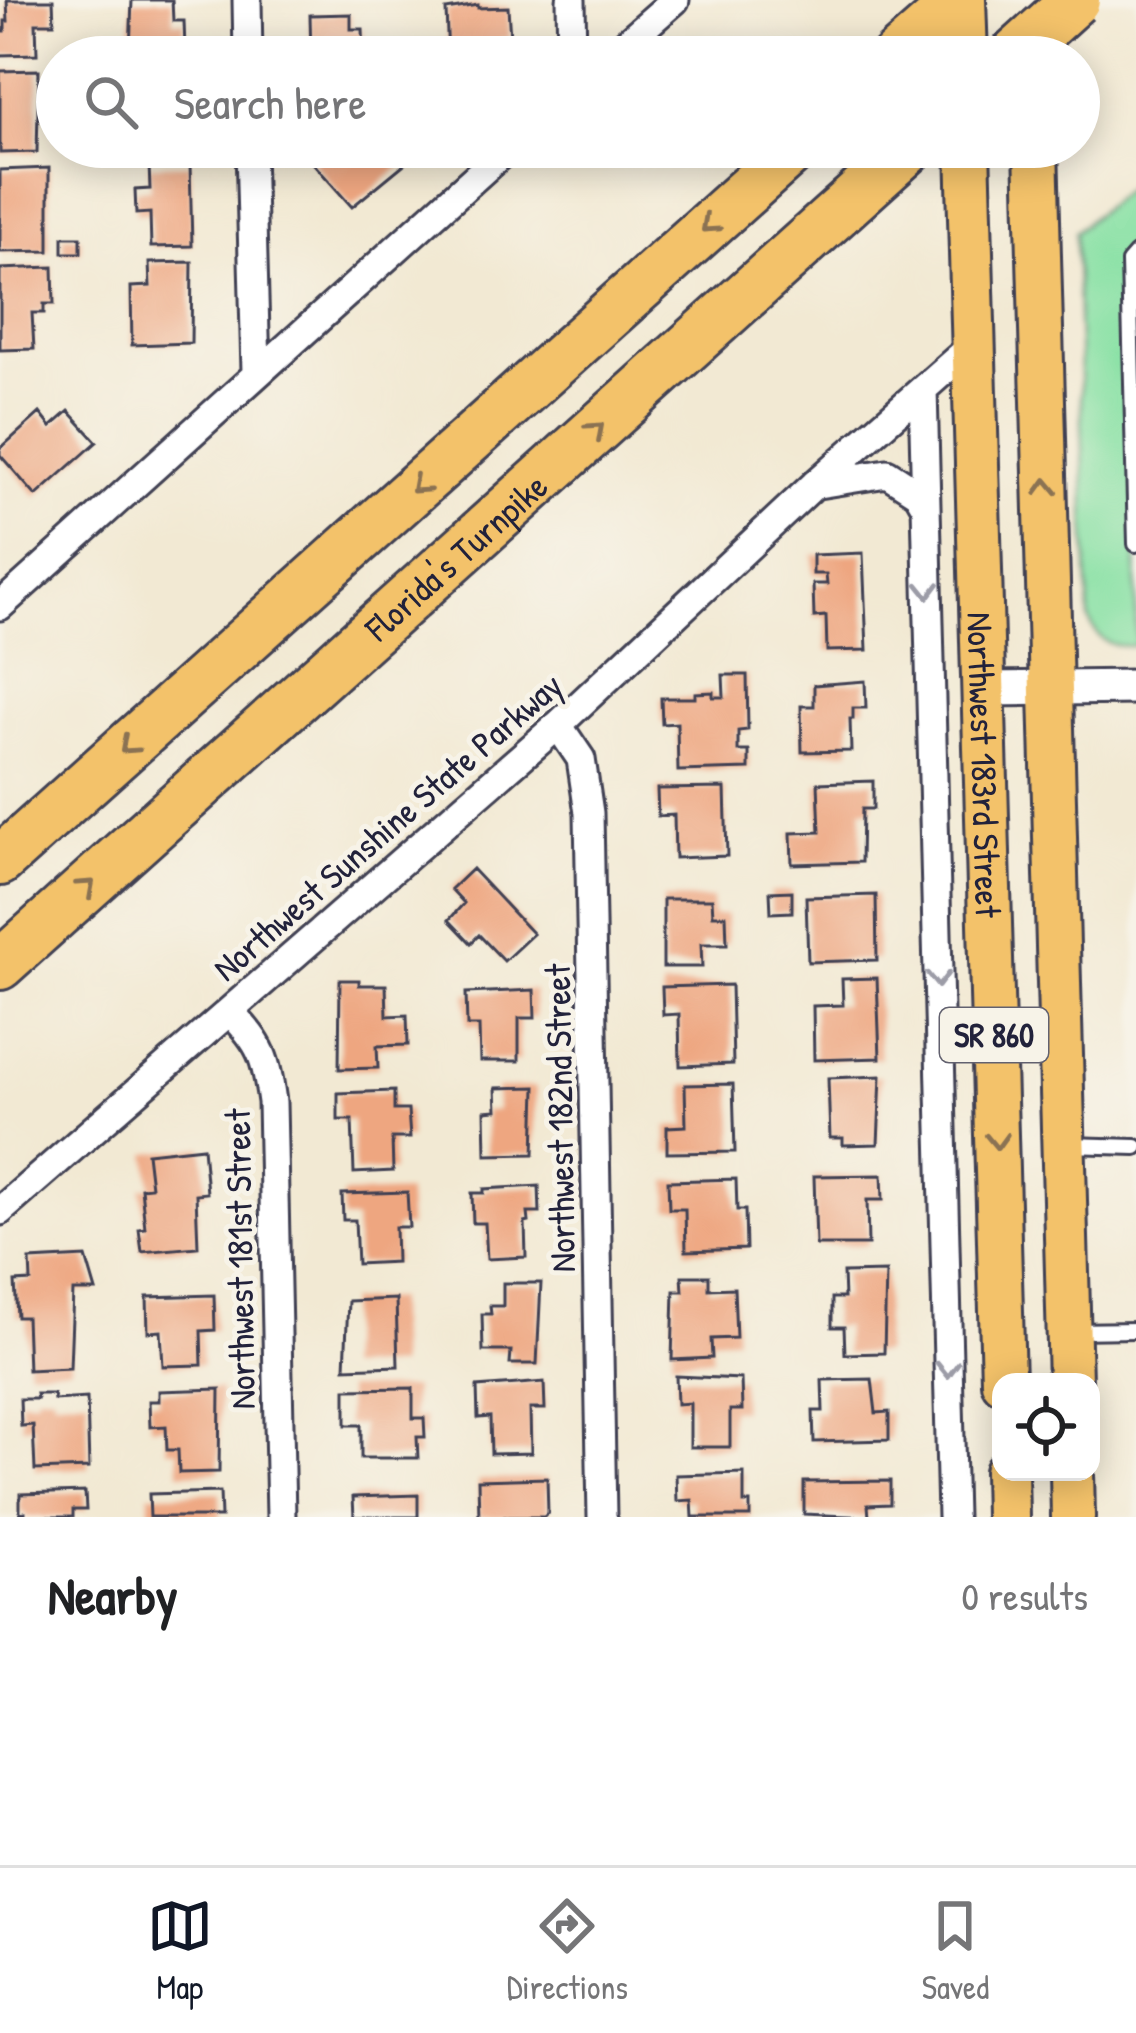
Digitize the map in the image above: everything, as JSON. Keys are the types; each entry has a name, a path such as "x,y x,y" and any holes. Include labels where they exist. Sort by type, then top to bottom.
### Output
{"highway":[{"path":"921,36 963,0"},
{"path":"1035,36 1075,0"},
{"path":"0,861 773,168"},
{"name":"Florida's Turnpike","path":"0,965 888,168"}],"main road":[{"path":"963,0 965,36"},
{"path":"1032,0 1033,36"},
{"name":"Northwest 183rd Street","path":"969,168 1003,1373"},
{"name":"Northwest 183rd Street","path":"1037,168 1070,1373"},
{"path":"1006,1481 1007,1517"},
{"path":"1072,1481 1073,1517"}],"street":[{"path":"247,0 248,36"},
{"path":"571,0 572,36"},
{"path":"634,36 675,0"},
{"path":"251,168 256,372"},
{"path":"0,606 485,168"},
{"name":"Northwest Sunshine State Parkway","path":"0,1211 558,725 814,485 973,345"},
{"path":"923,388 952,1517"},
{"path":"814,485 887,473 918,493 926,507"},
{"path":"984,688 1136,687"},
{"name":"Northwest 182nd Street","path":"558,725 581,759 589,813 602,1517"},
{"name":"Northwest 181st Street","path":"230,1012 257,1039 267,1065 272,1102 281,1517"}],"lane":[{"path":"1136,254 1129,262 1136,544"},
{"path":"1063,1145 1136,1147"},
{"path":"1068,1331 1136,1330"}],"green space":[{"path":"1136,180 1136,646 1127,646 1102,639 1089,620 1075,232"}],"building":[{"path":"7,0 53,0 54,23 36,23 36,54 0,55 0,31 5,31"},
{"path":"132,0 172,0 173,21 184,21 185,36 131,36"},
{"path":"508,7 510,36 447,36 446,10"},
{"path":"351,14 351,29 363,29 363,36 310,36 310,15"},
{"path":"36,70 36,152 0,153 0,71"},
{"path":"49,168 49,251 0,252 0,170"},
{"path":"149,168 190,168 192,246 151,247 150,213 136,214 135,190 150,189"},
{"path":"317,168 399,168 352,207"},
{"path":"63,237 81,237 81,253 63,253"},
{"path":"192,262 191,343 132,345 131,287 150,286 149,263"},
{"path":"53,267 54,304 44,304 44,313 32,313 34,349 0,350 0,269"},
{"path":"69,411 97,442 36,496 0,455 0,449 40,413 51,427"},
{"path":"863,553 867,650 827,651 826,616 814,617 813,584 827,584 826,574 813,574 813,555"},
{"path":"723,675 747,675 748,730 738,731 738,751 749,751 749,769 678,771 677,723 662,724 661,698 695,698 695,693 713,692 713,697 724,697"},
{"path":"865,681 866,708 853,708 850,719 851,751 802,752 801,706 814,706 814,685"},
{"path":"873,781 873,809 862,809 861,862 792,864 791,833 820,832 818,783"},
{"path":"725,788 727,856 675,858 674,815 658,816 657,789"},
{"path":"472,869 533,934 504,961 479,935 471,943 449,920 464,903 451,889"},
{"path":"792,891 792,912 771,913 770,892"},
{"path":"876,895 877,960 808,962 806,897"},
{"path":"663,899 712,899 713,915 726,915 727,944 701,944 702,967 663,967"},
{"path":"877,978 880,1058 814,1060 813,1006 843,1005 842,979"},
{"path":"340,980 386,985 387,1016 407,1015 408,1045 377,1046 378,1068 339,1069"},
{"path":"731,985 733,1064 680,1066 679,1014 663,1015 662,987"},
{"path":"534,990 535,1018 519,1018 519,1061 480,1061 479,1026 467,1026 466,993"},
{"path":"881,1076 878,1144 843,1145 843,1138 830,1138 828,1078"},
{"path":"733,1084 735,1152 667,1153 667,1127 686,1126 685,1085"},
{"path":"536,1087 534,1154 486,1155 485,1111 497,1110 496,1088"},
{"path":"394,1091 394,1110 408,1110 410,1138 392,1138 393,1171 354,1173 352,1120 338,1120 338,1093"},
{"path":"203,1147 207,1193 196,1194 198,1247 142,1252 141,1188 151,1187 147,1153"},
{"path":"882,1175 883,1200 867,1200 868,1245 816,1245 814,1176"},
{"path":"736,1179 737,1210 745,1210 746,1249 686,1251 685,1209 669,1209 668,1181"},
{"path":"539,1186 540,1213 528,1213 525,1223 526,1257 487,1259 485,1223 473,1223 472,1193"},
{"path":"407,1192 409,1227 395,1227 396,1262 357,1264 355,1220 343,1220 342,1194"},
{"path":"86,1257 96,1291 73,1291 70,1368 28,1370 26,1317 17,1317 15,1282 31,1281 30,1260"},
{"path":"886,1272 884,1353 845,1354 844,1327 832,1327 832,1298 844,1298 843,1273"},
{"path":"682,1276 709,1276 709,1289 734,1288 736,1338 711,1339 712,1358 672,1360 674,1291 683,1291"},
{"path":"503,1283 541,1283 537,1364 510,1364 511,1351 483,1351 482,1314 491,1314 490,1306 503,1306"},
{"path":"214,1295 215,1330 201,1331 202,1365 163,1366 161,1331 148,1332 147,1297"},
{"path":"396,1299 398,1366 345,1368 348,1301"},
{"path":"676,1376 741,1379 742,1410 730,1410 730,1447 690,1447 690,1403 677,1404"},
{"path":"872,1379 876,1413 889,1412 889,1440 814,1442 813,1411 823,1411 822,1380"},
{"path":"544,1382 545,1409 530,1409 531,1453 491,1454 490,1417 478,1418 477,1387"},
{"path":"413,1388 413,1418 424,1418 425,1437 417,1437 418,1458 361,1458 361,1425 346,1425 346,1389"},
{"path":"220,1389 219,1472 179,1473 178,1450 167,1450 166,1426 150,1427 149,1401 159,1401 159,1391"},
{"path":"36,1394 53,1394 54,1400 87,1398 89,1468 35,1470 33,1425 21,1426 20,1399 37,1399"},
{"path":"744,1473 744,1503 750,1503 750,1517 693,1517 692,1500 677,1501 676,1475"},
{"path":"547,1478 548,1513 544,1517 479,1517 478,1480"},
{"path":"890,1481 890,1504 868,1505 869,1517 804,1514 804,1482"},
{"path":"85,1492 86,1510 73,1510 73,1517 25,1517 25,1512 20,1513 20,1494"},
{"path":"220,1492 221,1517 150,1517 149,1494"},
{"path":"418,1495 418,1517 354,1517 353,1497"}]}
